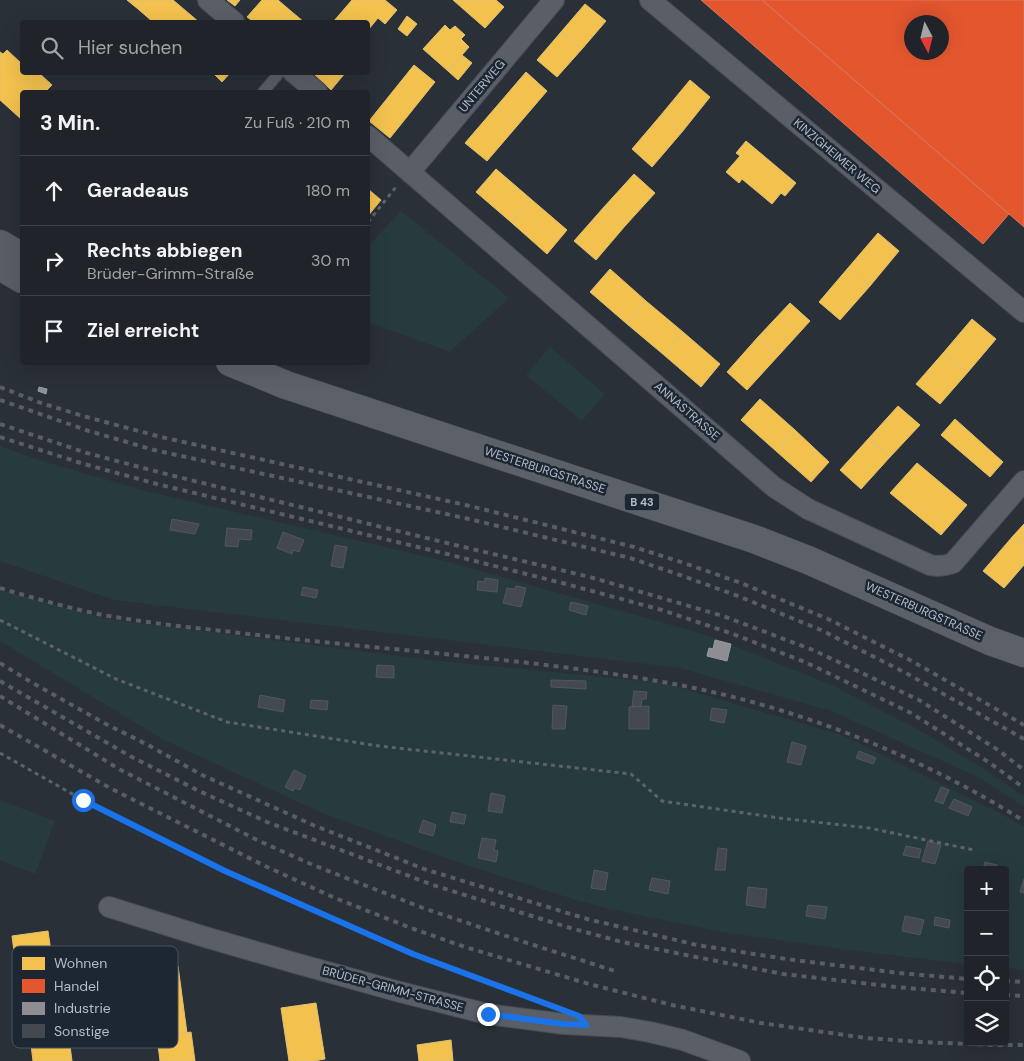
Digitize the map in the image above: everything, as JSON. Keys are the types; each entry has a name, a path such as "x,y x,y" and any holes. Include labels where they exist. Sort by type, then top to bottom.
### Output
{"main road":[{"path":"0,244 20,256"},
{"path":"0,266 20,278"},
{"name":"WESTERBURGSTRASSE","path":"238,365 295,388 754,539 808,560 990,641 1024,653"}],"street":[{"path":"208,0 232,20"},
{"name":"UNTERWEG","path":"410,172 554,0"},
{"name":"KINZIGHEIMER WEG","path":"650,0 1024,312"},
{"path":"297,75 315,90"},
{"name":"ANNASTRASSE","path":"370,138 774,487 808,509 930,565 942,566 953,563 1024,482"},
{"name":"BRÜDER-GRIMM-STRASSE","path":"109,907 286,960 488,1014 564,1024 621,1027 650,1032 683,1040 740,1061"}],"lane":[{"path":"265,90 277,75"}],"path":[{"path":"370,220 410,172"},
{"path":"0,620 116,679 227,722 379,746 631,774 662,801 779,818 869,828 974,850"},
{"path":"0,752 83,800 225,871 413,954 533,999"}],"green space":[{"path":"401,211 509,298 450,352 370,323 370,244"},
{"path":"550,347 605,394 582,421 526,375"},
{"path":"0,446 39,460 146,491 445,561 707,635 832,685 917,729 978,765 1024,796 1024,807 978,777 831,711 680,668 114,600 0,561"},
{"path":"0,590 107,619 431,660 664,683 842,735 1002,814 1024,827 1024,970 1009,968 1009,866 964,866 964,964 721,932 606,908 457,862 322,813 164,740 0,641"},
{"path":"0,800 55,821 35,874 0,860"}],"building: Wohnen":[{"path":"127,0 145,0 138,9"},
{"path":"145,0 173,0 197,20 151,20 138,9"},
{"path":"227,0 240,0 235,6"},
{"path":"262,0 278,0 292,12 284,20 251,20 247,17"},
{"path":"352,0 385,0 397,10 385,24 378,18 370,28 370,20 335,20"},
{"path":"453,0 496,0 504,7 485,28"},
{"path":"585,4 606,21 582,49 561,32"},
{"path":"292,12 302,20 284,20"},
{"path":"407,16 417,24 407,36 398,29"},
{"path":"445,25 450,30 455,26 465,35 461,39 469,47 448,71 423,49"},
{"path":"561,32 582,49 557,77 537,60"},
{"path":"7,50 20,62 20,75 41,75 52,85 47,90 20,90 20,118 0,100 0,52 3,54"},
{"path":"462,55 472,63 458,80 448,71"},
{"path":"414,65 435,82 390,138 370,122"},
{"path":"526,72 547,91 517,126 496,107"},
{"path":"215,75 228,75 222,82"},
{"path":"315,75 344,75 331,90"},
{"path":"690,80 710,97 682,132 661,115"},
{"path":"496,107 517,126 487,161 465,143"},
{"path":"661,115 682,132 652,167 632,149"},
{"path":"746,141 796,183 785,196 781,193 772,204 742,179 739,183 726,172 740,156 736,153"},
{"path":"496,169 532,200 512,223 476,192"},
{"path":"634,174 655,193 625,226 604,207"},
{"path":"370,191 381,200 370,214"},
{"path":"532,200 567,230 547,254 512,223"},
{"path":"604,207 625,226 596,260 574,241"},
{"path":"878,233 899,251 870,286 848,268"},
{"path":"848,268 870,286 840,320 819,302"},
{"path":"610,269 646,301 627,324 590,292"},
{"path":"646,301 683,332 664,355 627,324"},
{"path":"790,303 810,321 779,355 758,337"},
{"path":"972,319 996,339 968,372 944,352"},
{"path":"683,332 720,364 701,387 664,355"},
{"path":"758,337 779,355 747,390 727,372"},
{"path":"944,352 968,372 940,404 916,384"},
{"path":"760,399 795,430 776,451 741,420"},
{"path":"898,406 920,425 890,457 869,438"},
{"path":"955,419 1003,462 990,477 941,435"},
{"path":"795,430 829,462 811,482 776,451"},
{"path":"869,438 890,457 861,489 840,470"},
{"path":"917,463 967,505 941,535 890,493"},
{"path":"1024,524 1024,545 1013,536"},
{"path":"1013,536 1024,545 1024,565 1004,588 983,571"},
{"path":"48,931 50,946 13,946 12,936"},
{"path":"178,966 187,1033 178,1034"},
{"path":"316,1003 325,1059 289,1061 281,1008"},
{"path":"191,1032 195,1061 160,1061 158,1048 178,1048 178,1034"},
{"path":"451,1040 453,1061 419,1061 417,1045"},
{"path":"31,1048 70,1048 72,1061 33,1061"}],"building: Handel":[{"path":"701,0 762,0 1009,214 983,244"},
{"path":"762,0 1024,0 1024,227"}],"building: Industrie":[{"path":"39,387 47,389 46,394 38,391"},
{"path":"715,640 731,644 727,661 707,656 709,648 713,649"}],"building: Sonstige":[{"path":"172,519 199,524 195,534 170,530"},
{"path":"227,528 252,530 251,540 239,539 238,547 225,546"},
{"path":"283,532 304,540 299,552 293,550 292,554 277,548"},
{"path":"335,545 347,547 343,568 331,566"},
{"path":"485,578 498,580 497,592 477,590 478,581 485,582"},
{"path":"516,586 526,588 521,607 503,603 507,588 515,589"},
{"path":"303,587 318,590 316,598 301,595"},
{"path":"571,602 588,606 586,615 569,610"},
{"path":"377,665 394,666 394,678 376,677"},
{"path":"551,680 586,681 586,689 551,687"},
{"path":"634,691 647,692 646,699 642,699 641,706 632,707"},
{"path":"260,695 285,700 283,712 258,707"},
{"path":"311,700 328,701 327,710 310,708"},
{"path":"553,705 567,706 565,729 552,729"},
{"path":"649,706 649,729 629,729 629,707"},
{"path":"712,708 727,710 724,723 710,720"},
{"path":"792,742 806,746 801,765 787,762"},
{"path":"859,751 876,758 873,764 856,758"},
{"path":"294,770 306,776 300,790 295,788 293,791 285,787"},
{"path":"941,787 949,790 943,804 935,801"},
{"path":"491,793 505,796 502,813 488,811"},
{"path":"954,799 972,807 968,816 949,808"},
{"path":"452,812 466,815 464,824 450,822"},
{"path":"423,820 436,825 433,836 419,832"},
{"path":"482,838 496,840 494,850 498,851 496,862 478,858"},
{"path":"928,841 941,845 935,864 922,861"},
{"path":"906,846 921,849 919,858 903,855"},
{"path":"718,848 727,849 725,870 715,870"},
{"path":"985,862 997,865 997,866 984,866"},
{"path":"594,870 608,873 605,890 591,888"},
{"path":"652,878 670,881 668,894 649,890"},
{"path":"1024,879 1024,893 1020,892"},
{"path":"748,887 767,889 765,908 746,905"},
{"path":"808,905 827,907 825,919 806,916"},
{"path":"905,916 924,920 920,935 902,931"},
{"path":"935,917 950,920 949,928 934,925"}],"railway":[{"path":"0,387 41,403 161,437 470,506 634,547 684,563 741,583 828,619 910,660 1024,725"},
{"path":"0,400 89,431 154,450 469,519 630,558 738,596 821,630 904,672 1024,739"},
{"path":"0,424 87,453 162,473 590,577 723,616 813,650 919,700 998,750 1024,770"},
{"path":"0,437 84,464 157,484 566,584 662,610 733,634 805,662 911,713 990,763 1024,788"},
{"path":"0,588 77,609 133,620 280,638 562,667 674,684 719,694 765,706 855,736 943,775 1024,821"},
{"path":"0,663 104,723 202,775 313,825 424,869 587,919 697,945 786,959 899,973 964,979"},
{"path":"0,681 130,756 197,790 267,822 433,885 567,927 622,942 783,974 964,993"},
{"path":"0,696 119,769 257,840 313,865 423,908 615,971"},
{"path":"0,725 110,788 265,866 335,898 465,947 589,984 672,1005 761,1023 866,1038 921,1042 1024,1045"},
{"path":"1009,981 1024,982"},
{"path":"1009,995 1024,996"}],"route":[{"path":"83,800 225,871 413,954 579,1016 586,1025 531,1021 488,1014"}]}
